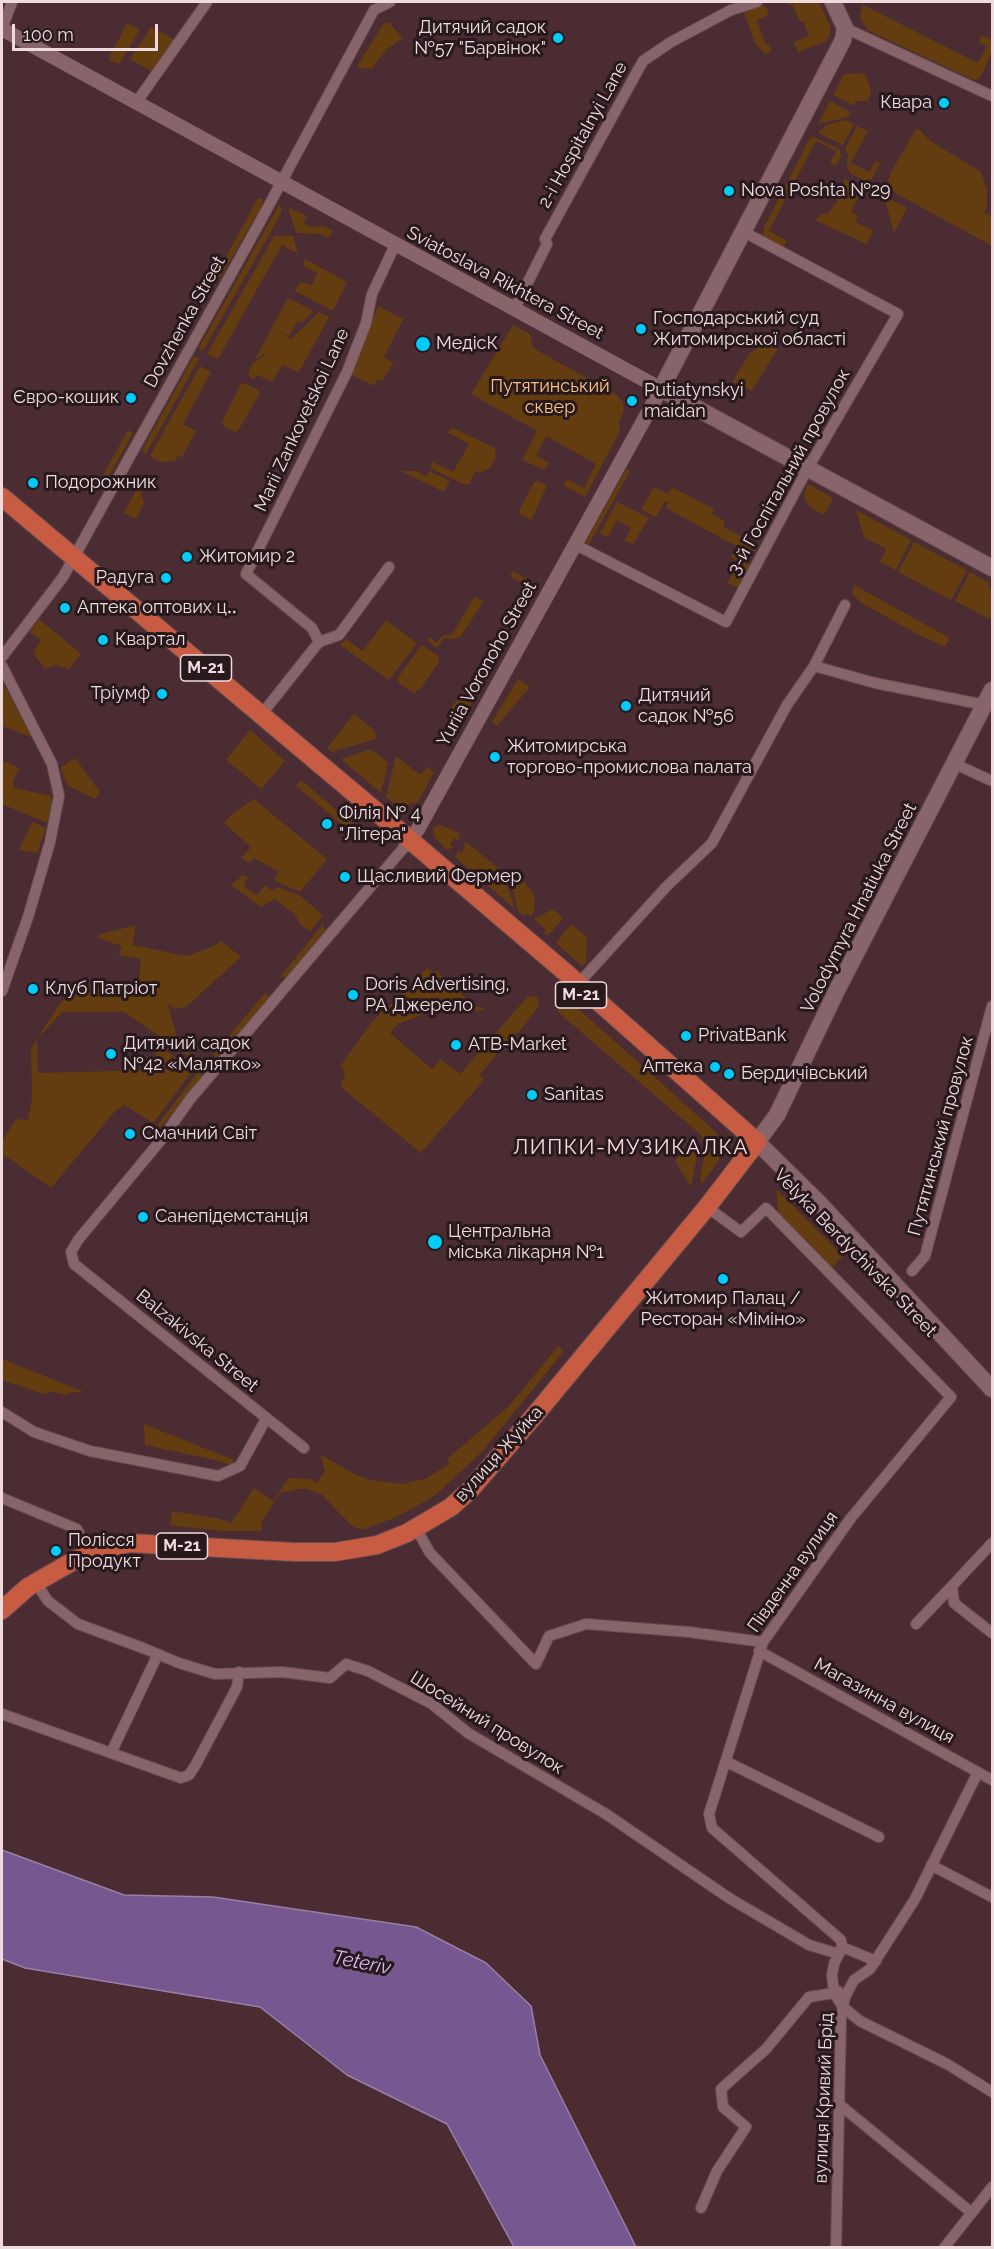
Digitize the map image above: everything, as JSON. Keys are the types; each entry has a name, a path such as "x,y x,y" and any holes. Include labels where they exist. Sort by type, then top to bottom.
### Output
{"highway":[{"name":"М-21","path":"2,497 72,560 261,715 578,984 754,1145"},
{"name":"Velyka Berdychivska Street","path":"2,505 72,560 408,842 754,1145"},
{"name":"вулиця Жуйка","path":"2,1610 36,1583 75,1560 129,1543 335,1552 377,1545 416,1528 451,1507 470,1490 563,1382 707,1207 754,1145"}],"main road":[{"path":"833,2 845,28"},
{"name":"Yuriia Voronoho Street","path":"661,389 843,40 845,28"},
{"name":"Sviatoslava Rikhtera Street","path":"661,389 993,568"},
{"name":"Volodymyra Hnatiuka Street","path":"754,1145 777,1115 837,990 993,690"},
{"path":"754,1145 819,1203 993,1389"},
{"name":"Velyka Berdychivska Street","path":"754,1145 993,1399"}],"street":[{"path":"2,29 12,2"},
{"path":"136,103 207,2"},
{"name":"Dovzhenka Street","path":"2,657 63,577 281,183 373,6 390,2"},
{"name":"2-i Hospitalnyi Lane","path":"514,310 547,244 545,239 643,61 671,42 731,10 758,2"},
{"path":"845,28 993,96"},
{"name":"Sviatoslava Rikhtera Street","path":"2,29 661,389"},
{"name":"3-й Госпітальний провулок","path":"576,545 726,622 808,468 898,314 744,232"},
{"name":"Marii Zankovetskoi Lane","path":"319,642 312,628 246,574 347,372 366,322 372,294 395,245"},
{"name":"Yuriia Voronoho Street","path":"72,1258 74,1247 161,1140 191,1098 418,829 661,389"},
{"path":"261,715 319,642 339,635 389,567"},
{"path":"578,984 666,886 711,843 787,705 814,666 845,605"},
{"path":"2,666 52,764 59,796 45,862 2,991"},
{"path":"814,666 875,683 985,705"},
{"path":"955,764 993,781"},
{"name":"Путятинський провулок","path":"912,1271 925,1256 993,1005"},
{"name":"Південна вулиця","path":"707,1207 741,1232 766,1208 951,1397 850,1518 761,1647 709,1814 712,1828 832,1930 841,1940 840,1951"},
{"name":"Balzakivska Street","path":"72,1258 74,1264 304,1448"},
{"path":"2,1412 34,1432 90,1451 218,1476 240,1466 266,1419"},
{"path":"2,1498 77,1530 90,1554"},
{"path":"416,1528 430,1552 536,1664 549,1636 586,1624 689,1632 761,1647"},
{"path":"916,1624 993,1543"},
{"name":"Шосейний провулок","path":"36,1583 48,1601 78,1624 178,1663 215,1674 282,1672 330,1678 346,1664 368,1671 432,1704 468,1733 606,1814 729,1898 810,1945 840,1951"},
{"path":"952,1586 954,1603 993,1633"},
{"name":"Магазинна вулиця","path":"761,1647 993,1780"},
{"path":"111,1753 158,1654"},
{"path":"2,1714 181,1778 189,1775 237,1687 239,1672"},
{"path":"726,1762 879,1837"},
{"name":"вулиця Кривий Брід","path":"836,2247 845,1996 854,1980 870,1969 876,1961 915,1899 978,1772"},
{"path":"931,1865 993,1897"},
{"path":"876,1961 840,1951 832,1976 834,1993 843,2007 860,2021 947,2064 993,2092"},
{"path":"701,2208 717,2171 746,2127 723,2107 721,2089 766,2049 809,1996 834,1993 854,1980"},
{"path":"840,2105 972,2213"},
{"path":"944,2247 993,2187"}],"green space":[{"path":"787,2 819,2 830,26 827,41 798,52 794,42 809,36 792,4 789,5"},
{"path":"760,5 766,6 769,15 757,20 766,45 769,45 772,52 765,54 755,43 744,13"},
{"path":"863,5 978,63 987,46 978,42 982,35 992,40 992,53 979,79 974,80 867,30 860,14"},
{"path":"127,23 140,30 119,64 108,60"},
{"path":"384,23 389,23 403,38 388,48 372,68 363,69 357,66"},
{"path":"151,27 175,40 153,72 130,59"},
{"path":"865,73 871,90 868,101 856,101 854,106 833,95 844,74"},
{"path":"830,101 850,112 848,117 818,124"},
{"path":"846,120 854,124 843,145 818,133 826,125"},
{"path":"857,126 868,131 851,163 869,172 876,161 880,163 871,180 866,181 851,174 847,167 848,155 845,149"},
{"path":"916,129 920,130 929,140 981,172 987,190 987,206 984,213 992,216 992,246 888,189 887,183 891,172"},
{"path":"814,137 840,150 841,156 836,165 830,163 836,151 816,141 769,231 787,241 783,248 763,237 764,227 810,138"},
{"path":"845,179 863,189 851,212 858,216 855,222 874,231 866,244 815,220 823,213 827,215 837,202 836,196"},
{"path":"884,196 907,208 894,233"},
{"path":"258,198 263,199 261,207 219,280 215,277"},
{"path":"280,203 282,211 273,228 203,351 198,349"},
{"path":"290,208 307,216 304,224 310,227 324,226 333,231 329,238 320,234 296,233"},
{"path":"274,236 293,236 298,254 282,245 218,359 207,354"},
{"path":"305,259 347,282 333,311 295,291 300,282 312,285 317,273 302,265"},
{"path":"288,298 314,311 301,323 298,321 289,336 280,332 291,339 319,312 329,317 299,372 282,365 272,382 258,375 254,379 250,378 248,373 253,363 266,355 255,359 272,332 270,331"},
{"path":"378,306 403,319 384,357 393,363 382,381 377,379 374,386 352,375"},
{"name":"Путятинський сквер","path":"513,325 530,334 533,348 617,395 623,402 624,410 619,423 620,431 585,497 563,485 567,479 584,488 596,464 546,436 536,456 549,463 545,470 522,460 537,431 471,394"},
{"path":"761,345 778,348 752,391 732,382 750,353"},
{"path":"194,356 199,359 146,454 142,450"},
{"path":"200,366 211,372 183,424 196,431 182,457 178,456 175,461 161,462 150,456"},
{"path":"241,383 247,384 260,393 238,431 235,432 224,427 222,422"},
{"path":"453,428 495,448 496,456 491,467 481,473 475,471 469,484 463,484 430,468 433,462 453,472 469,444 447,432"},
{"path":"128,430 133,433 101,490 96,488"},
{"path":"626,469 630,471 588,546 586,541"},
{"path":"401,471 416,471 426,476 429,471 450,481 444,492"},
{"path":"137,479 144,503 136,519 124,513 135,492 132,489"},
{"path":"539,481 547,486 531,520 518,513 534,482"},
{"path":"808,484 833,498 824,515 810,507 805,500 804,494"},
{"path":"654,487 668,494 672,487 714,509 712,514 725,521 723,527 755,543 756,550 752,553 747,552 666,508 668,502 665,501 656,517 641,510"},
{"path":"617,502 649,518 633,544 624,541 631,528 617,520 608,537 600,533"},
{"path":"856,510 911,540 896,570 880,562 886,549 864,537"},
{"path":"914,542 967,570 951,600 898,572"},
{"path":"734,551 745,556 750,566 739,588 727,583 739,562 731,557"},
{"path":"513,571 537,585 519,619 512,616 528,586 510,576"},
{"path":"970,572 988,582 992,595 992,620 955,601"},
{"path":"854,585 950,638 945,647 860,602 852,593"},
{"path":"474,597 484,601 460,637 444,638 437,648 427,640 429,637 437,643 443,635 452,635"},
{"path":"39,619 81,654 69,669 56,665 45,669 33,653 41,640 29,632"},
{"path":"386,620 417,643 389,680 340,645 346,639 363,651"},
{"path":"510,621 516,624 485,681 476,675 492,650 494,651"},
{"path":"423,646 438,656 439,662 421,688 414,693 400,684 397,679"},
{"path":"518,679 530,687 497,726 492,722"},
{"path":"2,682 31,734 31,737 2,726"},
{"path":"470,682 479,688 458,727 445,716"},
{"path":"354,714 375,731 376,739 332,752 327,748"},
{"path":"250,730 285,761 261,789 226,760"},
{"path":"371,749 388,763 381,793 341,759"},
{"path":"396,756 420,775 427,767 434,772 418,802 399,807 386,797"},
{"path":"75,758 100,792 95,799 69,786 65,781 61,767"},
{"path":"2,760 19,768 13,781 14,788 51,796 47,823 2,804"},
{"path":"301,780 364,833 359,839 296,786"},
{"path":"254,799 327,859 300,892 275,881 279,872 254,858 250,863 241,858 251,847 224,823 231,815"},
{"path":"32,822 46,828 37,853 19,850"},
{"path":"440,825 460,833 458,835 461,838 458,840 455,838 450,844 453,847 450,849 447,850 434,837 434,827"},
{"path":"466,842 502,871 515,909 455,857 458,851 461,853 466,847 463,845"},
{"path":"243,875 248,877 243,886 257,895 265,885 273,891 277,887 299,895 323,915 310,931 275,899 261,907 231,885"},
{"path":"521,879 531,890 535,899 534,912 531,917 526,913 523,916 518,911 513,889"},
{"path":"553,909 563,918 548,936 544,933 546,930 534,919"},
{"path":"323,924 325,931 286,977 280,977"},
{"path":"571,924 587,937 586,962 582,966 556,943"},
{"name":"Дитячий садок №42 «Малятко»","path":"136,925 132,945 187,956 221,941 241,957 186,1007 175,1009 168,1004 179,1046 199,1059 197,1062 124,1012 62,1012 37,1039 38,1073 194,1069 153,1123 120,1102 124,1106 116,1110 51,1188 2,1155 2,1141 16,1119 28,1120 32,1098 31,1048 61,1002 83,984 110,990 138,989 141,959 119,955 122,948 119,945 98,938 98,935"},
{"path":"427,968 434,973 437,971 475,1006 485,1008 479,1011 445,1006 398,1024 390,1033 432,1069 441,1059 460,1074 528,996 537,997 539,1003 519,1032 510,1037 480,1075 484,1079 477,1088 421,1153 342,1088 345,1074 341,1065 374,1019"},
{"path":"265,993 269,997 217,1059 213,1055"},
{"path":"564,996 716,1132 720,1145 719,1160 702,1184 700,1178 706,1148 701,1135 559,1013 556,1002"},
{"path":"160,1047 182,1061 183,1064 157,1068 155,1065 156,1050"},
{"path":"198,1072 203,1076 156,1133 153,1131"},
{"path":"695,1137 698,1141 698,1151 691,1187 675,1161"},
{"path":"776,1189 843,1256 830,1269 779,1217"},
{"path":"558,1346 564,1351 482,1452 440,1491 394,1518 358,1529 352,1526 322,1495 307,1489 298,1489 280,1493 261,1523 262,1531 221,1531 170,1525 172,1511 231,1523 254,1488 273,1501 289,1478 310,1479 316,1483 325,1471 320,1454 354,1474 370,1480 402,1484 425,1479 449,1464 447,1459 509,1406"},
{"path":"2,1359 83,1393 73,1392 65,1395 48,1391 47,1395 2,1380"},
{"path":"144,1424 234,1460 230,1465 145,1445"}],"water":[{"name":"Teteriv","path":"2,1850 124,1895 213,1897 416,1927 486,1963 531,2006 540,2055 636,2247 514,2247 447,2124 347,2075 260,2007 25,1968 2,1959"}],"place":[{"name":"Дитячий садок №57 \"Барвінок\"","path":"558,38"},
{"name":"Квара","path":"944,103"},
{"name":"Nova Poshta №29","path":"729,191"},
{"name":"Господарський суд Житомирської області","path":"641,329"},
{"name":"МедісК","path":"423,344"},
{"name":"Євро-кошик","path":"131,398"},
{"name":"Putiatynskyi maidan","path":"632,401"},
{"name":"Подорожник","path":"33,483"},
{"name":"Житомир 2","path":"187,557"},
{"name":"Радуга","path":"166,578"},
{"name":"Аптека оптових ц‥","path":"65,608"},
{"name":"Квартал","path":"103,640"},
{"name":"Тріумф","path":"162,694"},
{"name":"Дитячий садок №56","path":"626,706"},
{"name":"Житомирська торгово-промислова палата","path":"495,757"},
{"name":"Філія № 4 \"Літера\"","path":"327,824"},
{"name":"Щасливий Фермер","path":"345,877"},
{"name":"Клуб Патріот","path":"33,989"},
{"name":"Doris Advertising, РА Джерело","path":"353,995"},
{"name":"PrivatBank","path":"686,1036"},
{"name":"ATB-Market","path":"456,1045"},
{"name":"Дитячий садок №42 «Малятко»","path":"111,1054"},
{"name":"Аптека","path":"715,1067"},
{"name":"Бердичівський","path":"729,1074"},
{"name":"Sanitas","path":"532,1095"},
{"name":"Смачний Світ","path":"130,1134"},
{"name":"Санепідемстанція","path":"143,1217"},
{"name":"Центральна міська лікарня №1","path":"435,1242"},
{"name":"Житомир Палац / Ресторан «Міміно»","path":"723,1279"},
{"name":"Полісся Продукт","path":"56,1551"}],"district":[{"name":"ЛИПКИ-МУЗИКАЛКА","path":"631,1148"}]}
